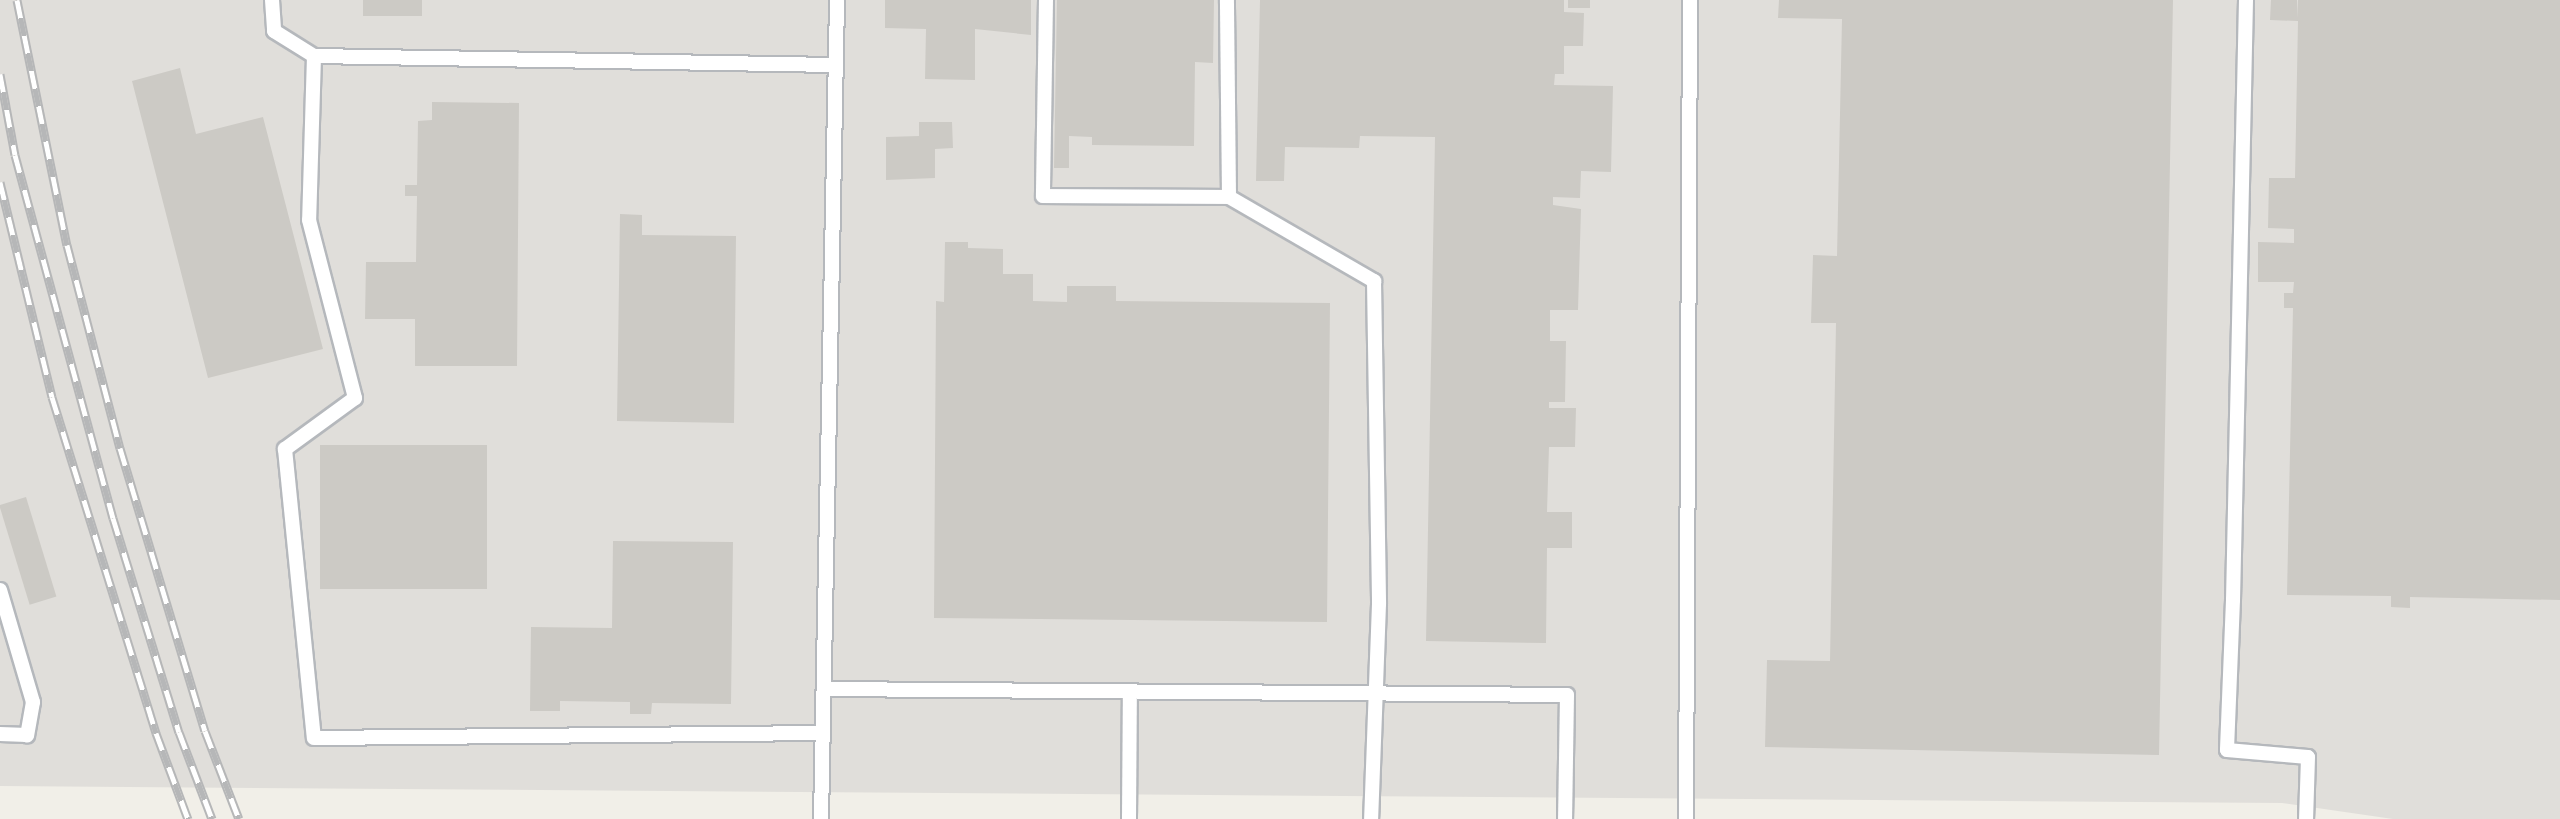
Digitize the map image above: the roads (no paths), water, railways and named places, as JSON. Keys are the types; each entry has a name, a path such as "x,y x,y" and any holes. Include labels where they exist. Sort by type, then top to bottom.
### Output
{"lane":[{"path":"272,0 274,31 314,56 835,65"},
{"path":"821,819 837,0"},
{"path":"1046,0 1043,196 1229,197 1374,281 1379,604 1371,819"},
{"path":"1227,0 1229,197"},
{"path":"1686,819 1690,0"},
{"path":"2246,0 2234,569 2227,750 2308,757 2306,819"},
{"path":"314,56 309,220 355,398 285,449 314,738 823,733"},
{"path":"0,590 33,702 27,735 0,734"},
{"path":"824,689 1567,695 1565,819"},
{"path":"1129,819 1130,691"}],"railway":[{"path":"17,0 67,245 120,448 205,731 239,819"},
{"path":"0,74 15,155 113,518 179,732 212,819"},
{"path":"0,182 52,397 156,733 188,819"}]}
